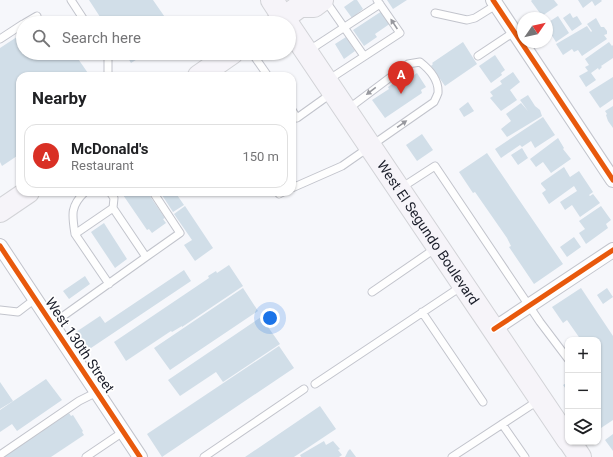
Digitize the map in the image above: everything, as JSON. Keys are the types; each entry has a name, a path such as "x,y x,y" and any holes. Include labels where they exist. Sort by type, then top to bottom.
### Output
{"main road":[{"name":"West El Segundo Boulevard","path":"272,0 290,16"},
{"path":"290,16 324,0"},
{"name":"West El Segundo Boulevard","path":"296,30 306,52 565,435"},
{"path":"205,72 222,60"},
{"path":"2,206 21,196"},
{"name":"West El Segundo Boulevard","path":"572,445 580,457"}],"street":[{"path":"494,2 613,180"},
{"name":"West 130th Street","path":"0,246 140,457"},
{"path":"494,329 613,250"}],"lane":[{"path":"71,0 81,16"},
{"path":"324,0 364,56"},
{"path":"296,116 297,118 364,56 400,33 379,2 306,52"},
{"path":"435,13 467,20 475,18 494,2"},
{"path":"0,39 16,29"},
{"path":"478,56 514,32"},
{"path":"108,60 108,72"},
{"path":"257,60 265,72"},
{"path":"296,186 342,166 434,102 438,94 435,80 428,69 420,62 408,64 346,110"},
{"path":"399,189 435,166 540,322 565,355"},
{"path":"81,196 77,200 72,215 75,234 109,284"},
{"path":"113,196 114,198 113,208 146,257"},
{"path":"52,324 180,233 156,196"},
{"path":"75,234 113,208"},
{"path":"372,292 438,247"},
{"path":"315,384 464,285"},
{"path":"0,310 18,312 35,299"},
{"path":"422,312 483,402"},
{"path":"204,457 304,389"},
{"path":"0,455 79,401 97,392"},
{"path":"452,457 540,399"},
{"path":"502,424 525,457"},
{"path":"90,456 123,432"}],"building":[{"path":"89,0 153,0 164,16 99,16"},
{"path":"354,0 357,0 363,9 352,18 344,7"},
{"path":"387,0 407,0 393,9"},
{"path":"554,0 558,5 548,12 539,12 531,1"},
{"path":"578,0 602,1 595,6 592,1 583,8"},
{"path":"382,11 391,23 375,34 377,37 364,46 353,30"},
{"path":"570,13 573,18 577,16 582,24 572,31 563,18"},
{"path":"558,16 569,33 556,42 553,37 553,19"},
{"path":"596,18 601,27 604,27 607,31 607,34 604,35 607,39 582,56 578,50 574,52 572,49 563,55 556,44 587,26 591,32 592,31 587,24"},
{"path":"346,37 355,51 344,59 335,44"},
{"path":"16,38 16,60 79,60 87,72 16,72 16,157 2,166 0,162 0,48"},
{"path":"463,42 477,64 445,86 431,66 433,64 432,63"},
{"path":"609,42 612,46 613,45 613,58 601,66 602,67 599,70 598,68 591,73 596,80 586,87 579,76 588,71 585,67 589,65 585,59"},
{"path":"495,55 505,70 501,73 502,75 491,83 479,66"},
{"path":"513,72 520,82 510,90 517,100 501,111 490,98 493,96 490,92 502,84 500,81"},
{"path":"417,73 426,87 421,90 422,93 385,118 372,100 389,89 388,87 405,75 406,77 409,75 411,77"},
{"path":"613,77 613,99 600,108 589,92"},
{"path":"528,95 535,106 540,110 542,116 507,137 501,129 511,121 506,114 521,103 528,111 520,100"},
{"path":"468,102 474,111 464,117 459,109"},
{"path":"613,106 613,128 608,121 605,111"},
{"path":"543,117 555,135 535,148 531,141 522,147 520,145 501,158 495,149"},
{"path":"422,134 433,150 417,161 406,145"},
{"path":"558,138 564,148 563,149 571,159 551,173 543,162 536,167 530,159"},
{"path":"522,148 528,158 518,165 511,155"},
{"path":"487,153 563,264 534,284 509,247 511,246 507,238 459,172"},
{"path":"564,167 570,177 579,171 593,192 589,195 590,196 593,194 600,203 580,217 572,205 565,210 560,202 577,191 574,186 549,204 542,193 546,190 541,183"},
{"path":"124,196 150,196 165,218 163,219 166,223 152,233 149,229 147,230"},
{"path":"163,196 178,196 184,205 173,212"},
{"path":"185,206 213,248 195,261 184,245 192,240 174,214"},
{"path":"601,206 611,220 606,224 608,228 586,244 579,233 585,229 579,221"},
{"path":"104,223 127,259 115,268 91,232"},
{"path":"574,237 581,247 567,257 560,247"},
{"path":"229,265 243,286 182,327 172,332 171,331 126,361 114,342 209,278 208,276 216,271 217,273"},
{"path":"184,270 191,281 88,350 76,332 100,316 105,323"},
{"path":"85,276 90,284 69,299 63,291"},
{"path":"243,288 258,311 170,370 154,348"},
{"path":"581,288 613,336 613,420 601,428 601,337 579,337 567,320 563,323 552,307"},
{"path":"607,288 613,297 603,304 597,295"},
{"path":"261,317 280,344 223,382 216,372 180,396 168,380"},
{"path":"279,346 294,368 162,457 147,434"},
{"path":"46,379 62,400 17,431 12,424 0,432 0,410"},
{"path":"0,382 13,401 0,409"},
{"path":"320,406 336,429 294,457 245,457"},
{"path":"69,413 71,416 73,415 84,435 51,457 3,457"},
{"path":"613,434 613,451 605,440"},
{"path":"324,441 326,445 333,441 340,449 338,450 342,455 339,457 301,457 300,455"},
{"path":"350,449 356,457 345,457"}],"cycle path":[{"path":"493,0 613,180"},
{"path":"0,246 140,457"},
{"path":"494,329 613,250"}],"place":[{"name":"McDonald's","path":"401,94"}]}
